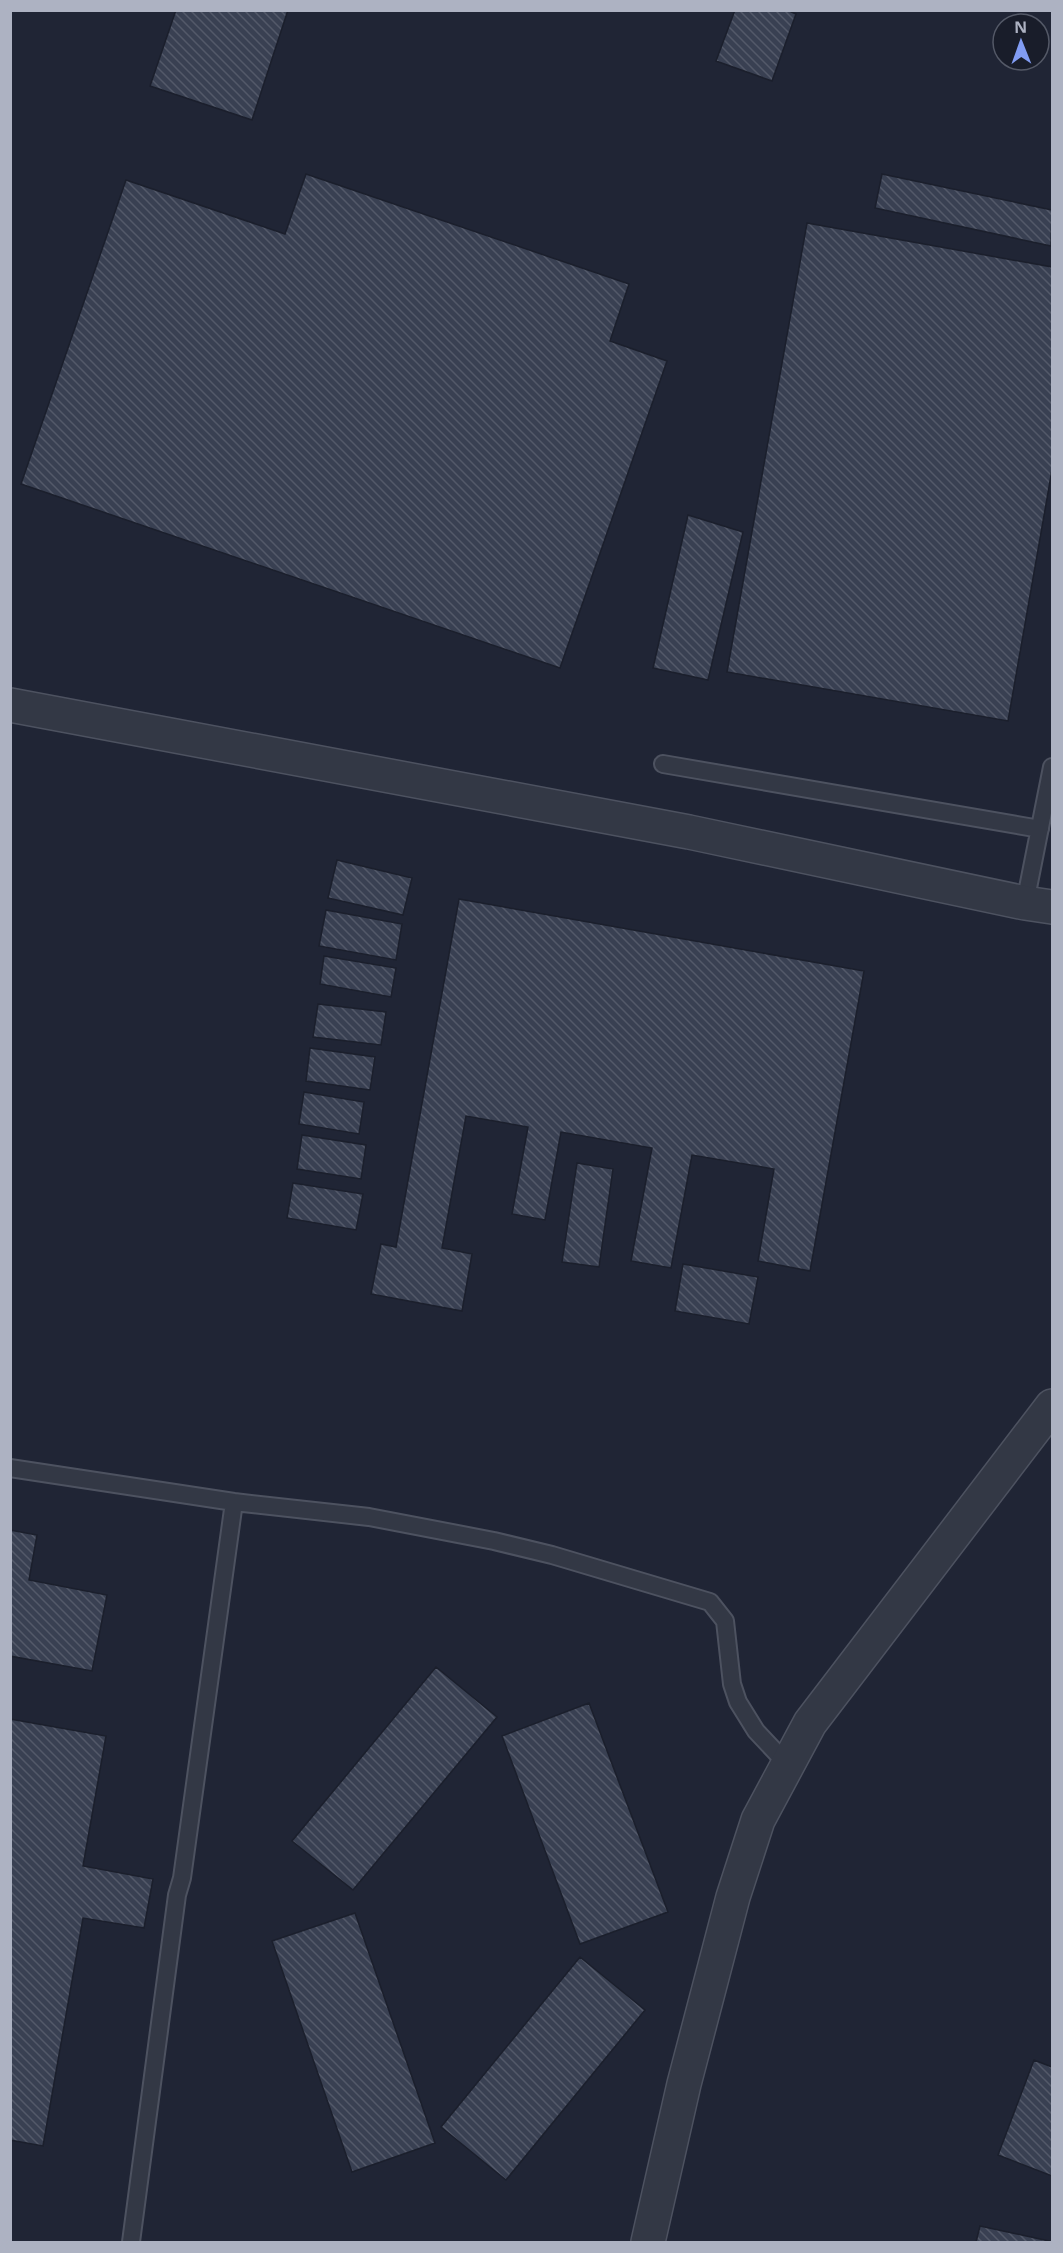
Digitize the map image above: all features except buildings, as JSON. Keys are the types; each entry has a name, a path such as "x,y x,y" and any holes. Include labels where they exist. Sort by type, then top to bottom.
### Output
{"street":[{"path":"10,705 689,832 1039,905"},
{"path":"648,2242 684,2084 733,1897 758,1820 810,1723 1053,1406"}],"lane":[{"path":"663,765 1040,829"},
{"path":"1039,905 1040,829 1053,767"},
{"path":"10,1468 234,1503 369,1517 494,1541 552,1555 710,1602 725,1621 732,1684 738,1702 756,1731 786,1764"},
{"path":"131,2242 177,1895 182,1878 234,1503"}]}
